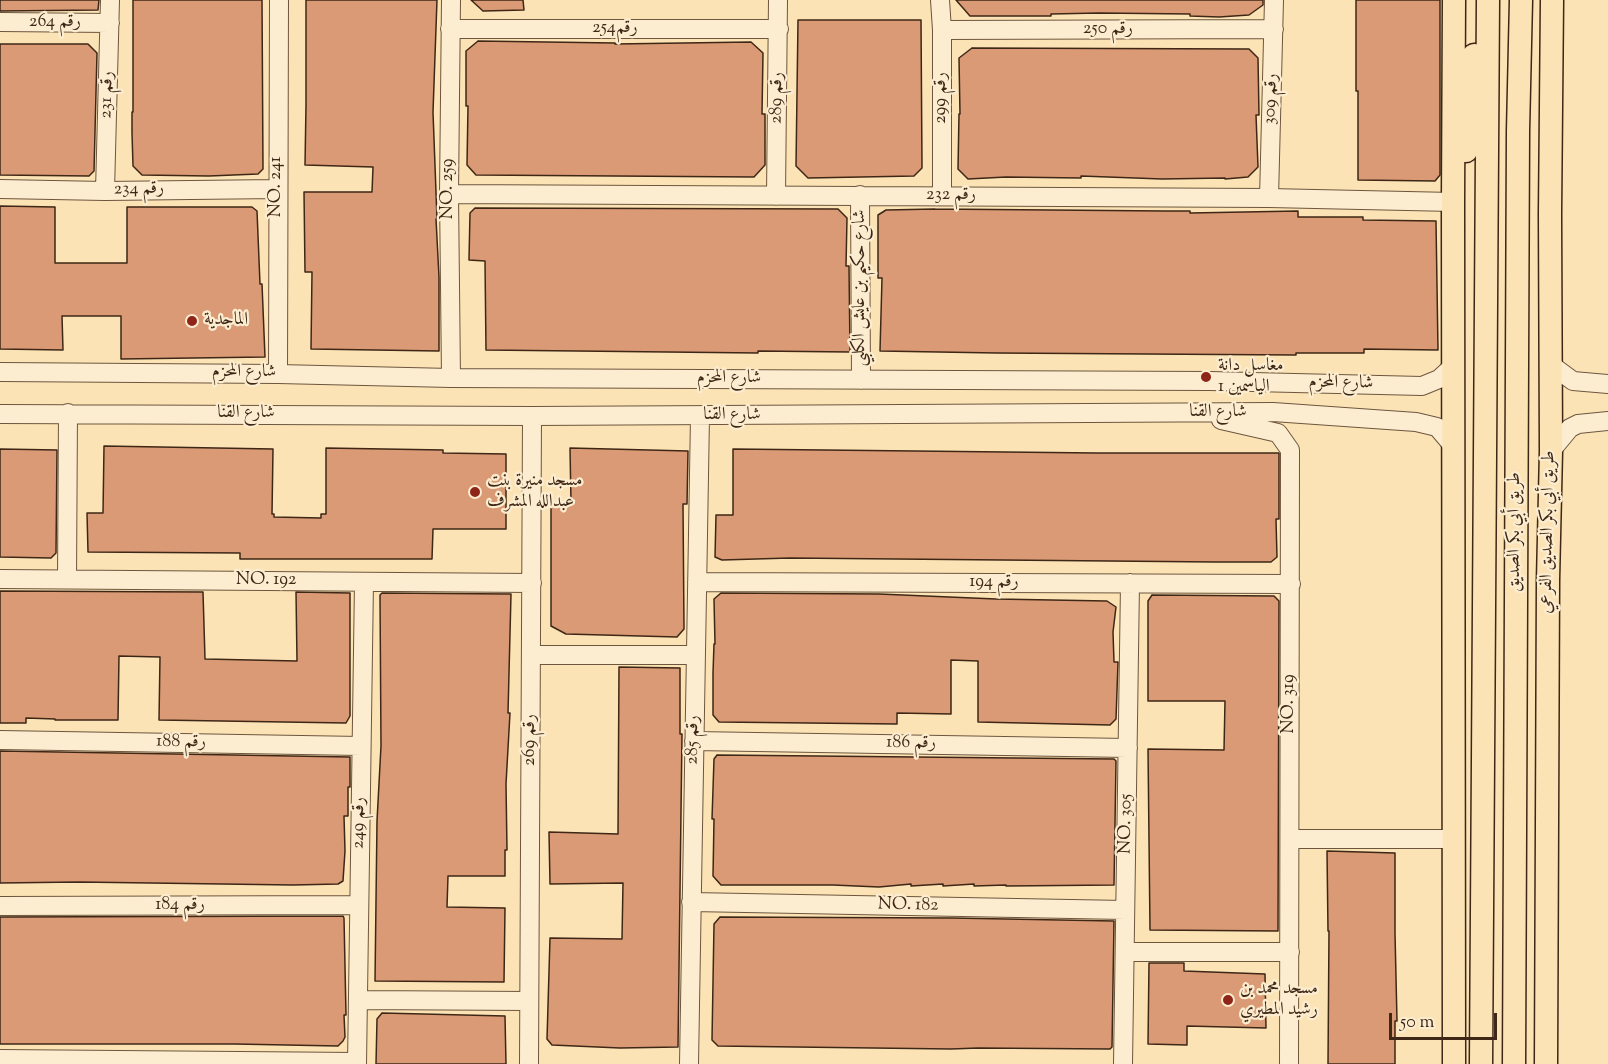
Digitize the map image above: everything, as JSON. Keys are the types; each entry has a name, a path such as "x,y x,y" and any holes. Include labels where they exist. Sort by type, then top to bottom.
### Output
{"main road":[{"path":"1454,0 1452,202 1454,1064"},
{"path":"1453,315 1479,0"},
{"name":"طريق أبي بكر الصديق","path":"1481,1064 1488,0"},
{"name":"طريق أبي بكر الصديق","path":"1514,1064 1518,131 1521,0"},
{"path":"1541,0 1550,214"},
{"name":"طريق أبي بكر الصديق الفرعي","path":"1546,1064 1552,0"}],"street":[{"name":"رقم 231","path":"105,191 110,0"},
{"name":"NO. 241","path":"278,374 279,0"},
{"name":"NO. 259","path":"451,0 449,194 451,378"},
{"name":"رقم 289","path":"776,196 778,0"},
{"name":"رقم 299","path":"939,0 942,30 942,196"},
{"name":"رقم 309","path":"1269,198 1274,0"},
{"name":"رقم 264","path":"0,22 110,22"},
{"name":"رقم254","path":"450,29 779,29"},
{"name":"رقم 250","path":"942,30 1274,29"},
{"name":"رقم 234","path":"0,189 105,191 277,189"},
{"name":"رقم 232","path":"449,194 1269,198 1452,202"},
{"name":"شارع حكيم بن عايش الكلبي","path":"860,195 861,380"},
{"path":"1550,364 1573,381 1608,384"},
{"name":"شارع المحزم","path":"0,372 451,378 1210,381 1422,386 1439,379 1453,366"},
{"path":"1210,381 1296,384 1308,390 1313,399 1305,412 1273,412"},
{"name":"شارع القنا","path":"0,414 700,416 1273,412 1416,422 1437,427 1454,447"},
{"path":"67,579 68,413"},
{"name":"NO. 319","path":"1196,413 1278,433 1290,450 1289,1064"},
{"name":"رقم 269","path":"529,1064 532,416"},
{"name":"رقم 285","path":"689,1064 700,416"},
{"path":"1551,451 1570,428 1578,424 1608,421"},
{"name":"NO. 192","path":"0,579 532,583"},
{"name":"رقم 249","path":"357,1063 364,582"},
{"name":"رقم 194","path":"697,582 1291,584"},
{"name":"NO. 305","path":"1123,1064 1130,584"},
{"path":"532,655 696,655"},
{"name":"رقم 188","path":"0,740 361,746"},
{"name":"رقم 186","path":"694,741 1128,748"},
{"path":"1290,839 1454,839"},
{"name":"NO. 182","path":"692,902 1125,910"},
{"name":"رقم 184","path":"0,906 359,905"},
{"path":"1125,952 1290,952"},
{"path":"358,1000 529,1001"},
{"path":"0,1059 357,1063"}],"building":[{"path":"0,0 99,0 98,10 0,11"},
{"path":"133,0 262,0 263,169 258,174 142,175 133,166"},
{"path":"306,0 437,0 433,112 439,277 439,351 311,349 312,272 305,272 304,192 372,192 373,167 305,165"},
{"path":"471,0 523,0 524,10 483,11"},
{"path":"956,0 1263,0 1263,5 1249,15 1219,17 1190,16 1190,14 1099,13 1051,14 1051,16 970,16"},
{"path":"1356,0 1440,0 1440,175 1435,181 1358,180"},
{"path":"798,20 921,20 922,168 914,176 808,178 796,166"},
{"path":"478,41 615,44 751,42 763,53 762,114 765,114 765,165 754,177 476,175 467,165 466,51"},
{"path":"0,44 88,44 97,53 94,171 89,176 0,175"},
{"path":"972,48 1249,49 1258,58 1259,115 1256,115 1258,167 1248,177 1225,179 1081,176 1081,178 968,179 958,169 959,58"},
{"path":"0,206 55,207 55,263 127,263 127,207 252,207 257,211 265,357 121,359 121,316 62,316 63,350 0,349"},
{"path":"475,208 838,209 847,218 846,266 849,266 850,352 486,350 485,261 469,260 470,213"},
{"path":"886,210 1190,211 1190,213 1298,211 1298,217 1363,217 1363,220 1436,221 1438,350 1364,349 1364,353 1296,353 1296,355 880,351 882,278 878,278 878,215"},
{"path":"104,446 273,449 272,514 274,517 321,518 321,514 326,514 326,448 443,450 443,453 506,454 506,529 433,529 432,559 240,559 240,553 88,552 87,513 103,513"},
{"path":"570,448 688,451 687,504 683,504 684,629 677,637 566,634 551,626 551,503 571,503"},
{"path":"0,449 57,450 56,553 51,558 0,557"},
{"path":"733,449 1279,453 1277,557 1271,562 790,558 722,560 715,557 716,515 733,515"},
{"path":"0,591 203,592 205,659 297,661 296,592 350,593 350,716 346,723 159,720 160,657 119,656 118,720 26,718 26,723 0,723"},
{"path":"382,593 511,594 505,876 448,876 447,907 505,908 504,982 375,981 377,821 381,746 380,595"},
{"path":"721,593 879,594 1107,601 1116,607 1113,632 1114,662 1118,662 1116,719 1110,725 978,722 978,661 951,660 951,714 897,713 897,724 719,722 713,715 714,599"},
{"path":"1152,595 1274,596 1279,601 1278,931 1150,930 1148,749 1224,750 1225,701 1148,701 1148,601"},
{"path":"619,667 680,668 680,734 682,734 678,1047 620,1048 552,1045 547,1039 550,938 622,939 623,883 550,884 549,832 618,834"},
{"path":"0,751 350,757 348,816 344,816 343,881 338,884 293,885 0,883"},
{"path":"717,755 1114,759 1116,761 1114,885 974,886 974,884 943,886 943,884 911,886 911,884 879,887 721,885 713,876 714,819 712,819 714,759"},
{"path":"1327,851 1395,853 1397,1021 1395,1021 1395,1064 1328,1064"},
{"path":"343,916 346,1015 344,1015 345,1037 338,1046 0,1044 0,917"},
{"path":"720,917 1114,921 1112,1047 1110,1049 951,1049 718,1046 712,1040 714,924"},
{"path":"1149,963 1184,963 1184,971 1265,974 1266,1028 1187,1026 1187,1045 1148,1044"},
{"path":"382,1013 505,1016 506,1064 376,1064 377,1019"}],"place":[{"name":"الماجدية","path":"192,321"},
{"name":"مغاسل دانة الياسمين 1","path":"1206,377"},
{"name":"مسجد منيرة بنت عبدالله المشرف","path":"475,492"},
{"name":"مسجد محمد بن رشيد المطيري","path":"1228,1000"}]}
